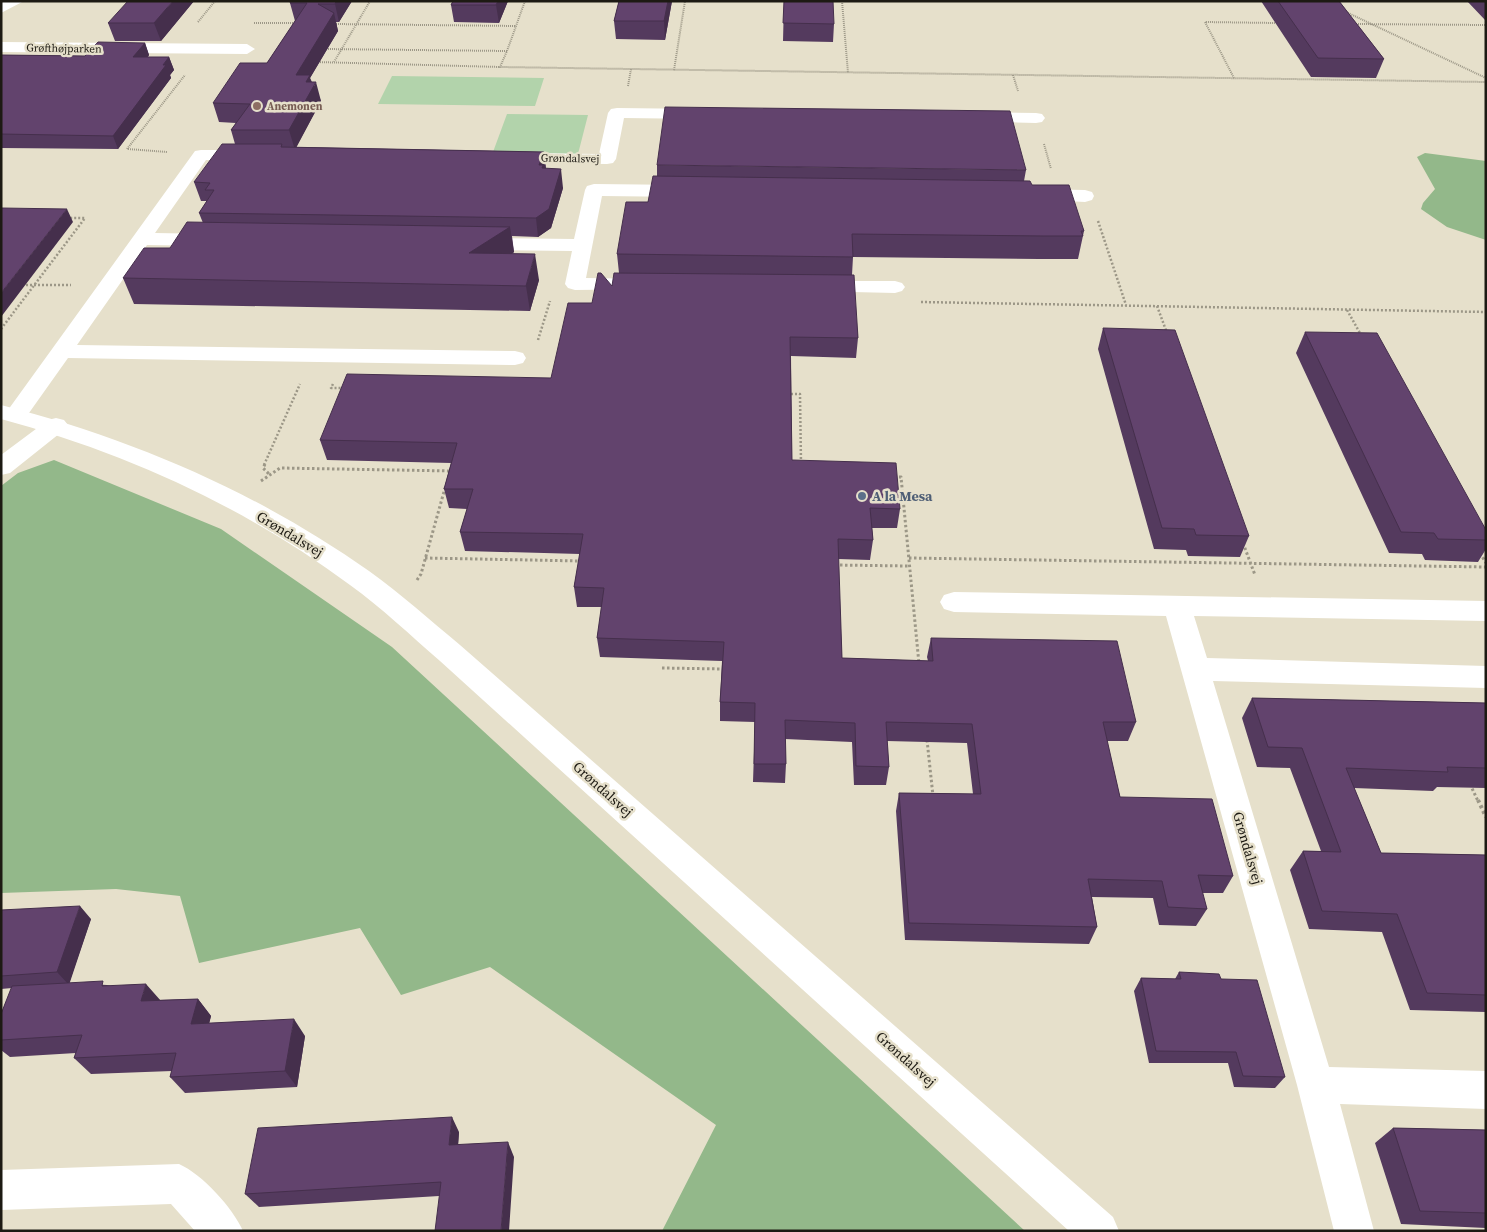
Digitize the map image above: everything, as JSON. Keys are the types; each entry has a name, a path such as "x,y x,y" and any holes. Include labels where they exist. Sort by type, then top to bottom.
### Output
{"street":[{"path":"1,9 17,1"},
{"name":"Grøfthøjparken","path":"1,47 247,49"},
{"name":"Grøndalsvej","path":"486,158 607,158 617,113 721,114"},
{"path":"957,117 1036,118"},
{"name":"Grøndalsvej","path":"270,156 201,155 62,351 9,414 56,425 174,470 234,500 348,569 465,666 1099,1231"},
{"path":"675,285 575,284 594,190 703,192"},
{"path":"1020,195 1072,196"},
{"path":"141,239 230,240"},
{"path":"456,244 583,246"},
{"path":"795,286 895,287"},
{"path":"62,351 515,358"},
{"path":"1,467 56,425"},
{"path":"954,602 1486,611"},
{"name":"Grøndalsvej","path":"1176,605 1316,1084 1351,1213 1354,1231"},
{"path":"1196,669 1486,677"},
{"path":"1316,1084 1486,1090"},
{"path":"1,1190 179,1184 223,1231"}],"path":[{"path":"334,62 370,1"},
{"path":"525,1 500,67 1486,82"},
{"path":"674,70 685,1"},
{"path":"842,1 848,73"},
{"path":"1345,11 1368,24 1486,78"},
{"path":"198,22 208,22"},
{"path":"1234,78 1205,22 1275,23"},
{"path":"248,23 298,23"},
{"path":"327,24 516,26"},
{"path":"1352,24 1486,25"},
{"path":"128,149 205,49"},
{"path":"322,49 507,51"},
{"path":"1036,118 1074,203 1092,203 1126,305"},
{"path":"1,330 85,218 67,218"},
{"path":"515,358 537,344 554,291 575,284"},
{"path":"18,285 108,286"},
{"path":"895,287 896,301 1486,312"},
{"path":"1157,306 1170,342"},
{"path":"1346,309 1361,336"},
{"path":"270,475 263,468 313,355"},
{"path":"345,355 332,388 351,388"},
{"path":"780,394 800,394 802,466"},
{"path":"234,500 280,468 460,471"},
{"path":"396,608 421,574 450,470"},
{"path":"891,477 901,477 920,672"},
{"path":"1240,535 1266,606"},
{"path":"909,558 1486,565 1476,545"},
{"path":"425,558 584,561"},
{"path":"831,565 910,566"},
{"path":"662,668 731,670"},
{"path":"927,737 933,802"},
{"path":"1469,782 1486,817"}],"green space":[{"path":"392,76 544,78 535,106 378,104"},
{"path":"507,114 588,115 578,154 493,152"},
{"path":"1425,153 1486,161 1486,240 1447,227 1421,209 1423,203 1435,189 1417,157"},
{"path":"54,460 221,529 392,647 1025,1231 662,1231 716,1125 490,967 401,995 360,928 199,963 180,896 116,889 1,893 1,486 18,473"}],"building":[{"path":"128,1 173,1 154,23 108,23"},
{"path":"291,1 336,1 335,4 318,4 334,13 296,75 310,75 306,82 316,82 289,130 231,130 250,104 213,103 240,63 267,63 307,3 290,3"},
{"path":"453,1 498,1 496,5 451,5"},
{"path":"619,1 668,1 664,21 614,21"},
{"path":"784,1 833,1 834,24 783,23"},
{"path":"1278,1 1339,1 1384,59 1318,58"},
{"path":"98,42 145,43 133,57 169,57 163,65 166,65 113,136 1,134 1,55 85,56"},
{"path":"665,107 1010,111 1026,170 657,165"},
{"path":"222,144 282,144 281,147 544,152 539,165 543,165 542,168 561,169 549,209 536,218 199,213 214,190 205,190 210,183 194,182"},
{"path":"653,176 1030,181 1032,185 1069,185 1084,231 1081,231 1083,236 852,234 853,257 617,254 626,202 648,202"},
{"path":"1,208 67,209 1,293"},
{"path":"187,222 510,227 469,253 535,254 526,286 123,278 144,248 170,248"},
{"path":"598,273 601,273 612,286 614,273 854,275 858,338 790,337 792,460 896,463 900,509 870,508 873,540 838,539 842,658 933,661 931,638 1117,641 1136,722 1103,722 1120,797 1212,799 1233,876 1198,875 1207,909 1168,907 1162,881 1088,879 1097,927 909,923 899,793 981,794 972,724 886,722 889,767 856,766 855,723 785,720 786,764 754,764 755,703 720,702 724,642 597,638 604,588 574,587 583,534 460,532 473,489 444,489 457,443 320,440 347,374 551,378 568,303 592,303"},
{"path":"1103,328 1175,330 1249,536 1196,535 1194,529 1162,528"},
{"path":"1305,332 1377,333 1486,530 1486,540 1438,539 1434,533 1401,532"},
{"path":"1252,698 1486,703 1486,768 1447,767 1448,772 1346,768 1381,853 1486,855 1486,995 1427,993 1397,914 1322,911 1303,851 1341,852 1302,748 1268,747"},
{"path":"80,906 57,972 1,976 1,910"},
{"path":"1179,972 1219,974 1221,979 1257,980 1285,1077 1243,1076 1236,1052 1156,1051 1141,978 1181,979"},
{"path":"103,981 102,986 146,984 141,1001 198,999 191,1024 294,1019 285,1071 170,1077 176,1053 74,1058 82,1035 1,1040 1,1014 12,986"},
{"path":"452,1117 449,1145 508,1142 501,1231 435,1231 441,1182 245,1194 258,1128"},
{"path":"1393,1128 1486,1130 1486,1213 1420,1211"}],"place":[{"name":"Anemonen","path":"257,106"},
{"name":"A la Mesa","path":"862,496"}]}
